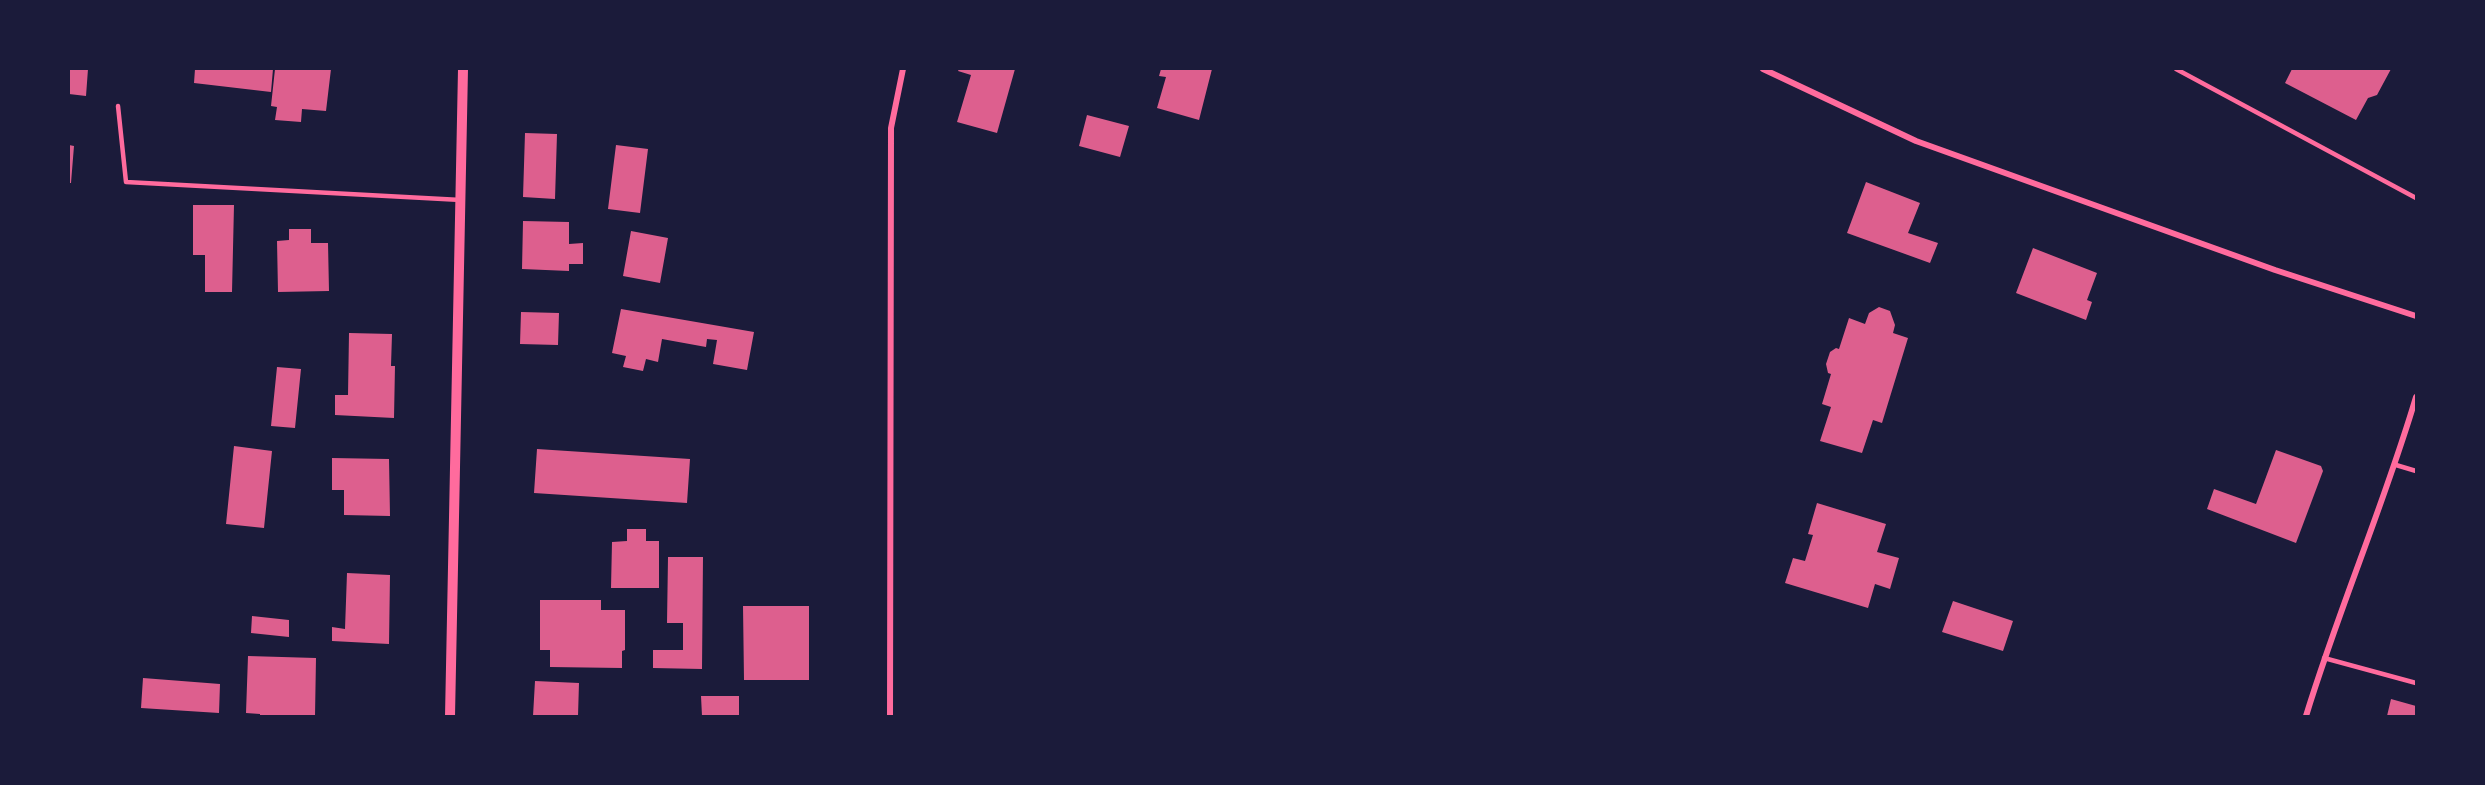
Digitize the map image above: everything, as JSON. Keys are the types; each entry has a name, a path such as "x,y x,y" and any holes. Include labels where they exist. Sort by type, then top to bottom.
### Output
{"street":[{"path":"450,716 463,69"},
{"path":"890,716 891,128 903,69"},
{"path":"1763,69 1916,141 2275,270 2416,316"},
{"path":"2306,716 2324,658 2396,465 2416,397"}],"lane":[{"path":"2176,69 2416,198"},
{"path":"118,106 126,182 460,200"},
{"path":"2396,465 2416,471"},
{"path":"2324,658 2416,683"}],"building":[{"path":"69,69 88,69 86,96 69,94"},
{"path":"195,69 273,69 271,92 194,83"},
{"path":"275,69 331,69 326,111 302,109 301,122 275,120 277,107 271,106"},
{"path":"959,69 1015,69 997,133 957,122 971,75 958,71"},
{"path":"1161,69 1212,69 1199,120 1157,108 1166,77 1159,76"},
{"path":"2292,69 2391,69 2377,95 2368,98 2356,120 2285,83"},
{"path":"1087,115 1129,126 1120,157 1079,146"},
{"path":"525,133 557,134 555,199 523,197"},
{"path":"69,145 74,146 71,183 69,183"},
{"path":"616,145 648,149 640,213 608,209"},
{"path":"1866,182 1920,203 1908,233 1938,243 1930,263 1847,233"},
{"path":"193,205 234,205 232,292 205,292 205,255 193,255"},
{"path":"523,221 569,222 569,244 583,243 583,264 569,264 569,271 522,269"},
{"path":"289,229 311,229 311,243 328,243 329,291 278,292 277,241 289,240"},
{"path":"631,231 668,238 660,283 623,276"},
{"path":"2033,248 2097,273 2087,300 2092,302 2086,320 2016,293"},
{"path":"1879,307 1890,311 1895,325 1893,333 1908,338 1882,423 1873,420 1862,453 1820,441 1831,407 1822,404 1831,374 1828,373 1826,364 1830,352 1836,348 1839,349 1849,318 1865,324 1869,313"},
{"path":"621,309 754,332 747,370 713,364 717,340 707,339 706,347 662,339 658,362 646,359 643,371 623,367 626,356 612,353"},
{"path":"521,312 559,313 558,345 520,344"},
{"path":"349,333 392,334 391,366 395,366 394,418 335,415 335,395 348,395"},
{"path":"277,367 301,369 295,428 271,426"},
{"path":"234,446 272,451 264,528 226,524"},
{"path":"537,449 690,459 687,503 534,493"},
{"path":"2276,450 2321,466 2323,471 2296,543 2207,509 2214,489 2256,504"},
{"path":"332,458 389,459 390,516 344,515 344,490 332,490"},
{"path":"1817,503 1886,524 1877,552 1899,558 1890,589 1875,584 1868,608 1785,583 1793,558 1805,561 1813,535 1808,534"},
{"path":"627,529 646,529 646,541 659,541 659,588 611,588 612,542 627,541"},
{"path":"668,557 703,557 702,669 653,668 653,650 683,650 683,623 667,623"},
{"path":"347,573 390,575 389,644 332,641 332,627 345,629"},
{"path":"540,600 601,600 601,610 625,610 625,650 622,651 622,668 550,667 550,650 540,650"},
{"path":"1953,601 2013,621 2003,651 1942,632"},
{"path":"743,606 809,606 809,680 744,680"},
{"path":"252,616 289,620 289,637 251,633"},
{"path":"248,656 316,658 315,716 260,716 260,714 246,713"},
{"path":"143,678 220,684 219,713 141,708"},
{"path":"535,681 579,683 578,716 533,716"},
{"path":"701,696 739,696 739,716 702,716"},
{"path":"2391,699 2416,706 2416,716 2387,716"}]}
